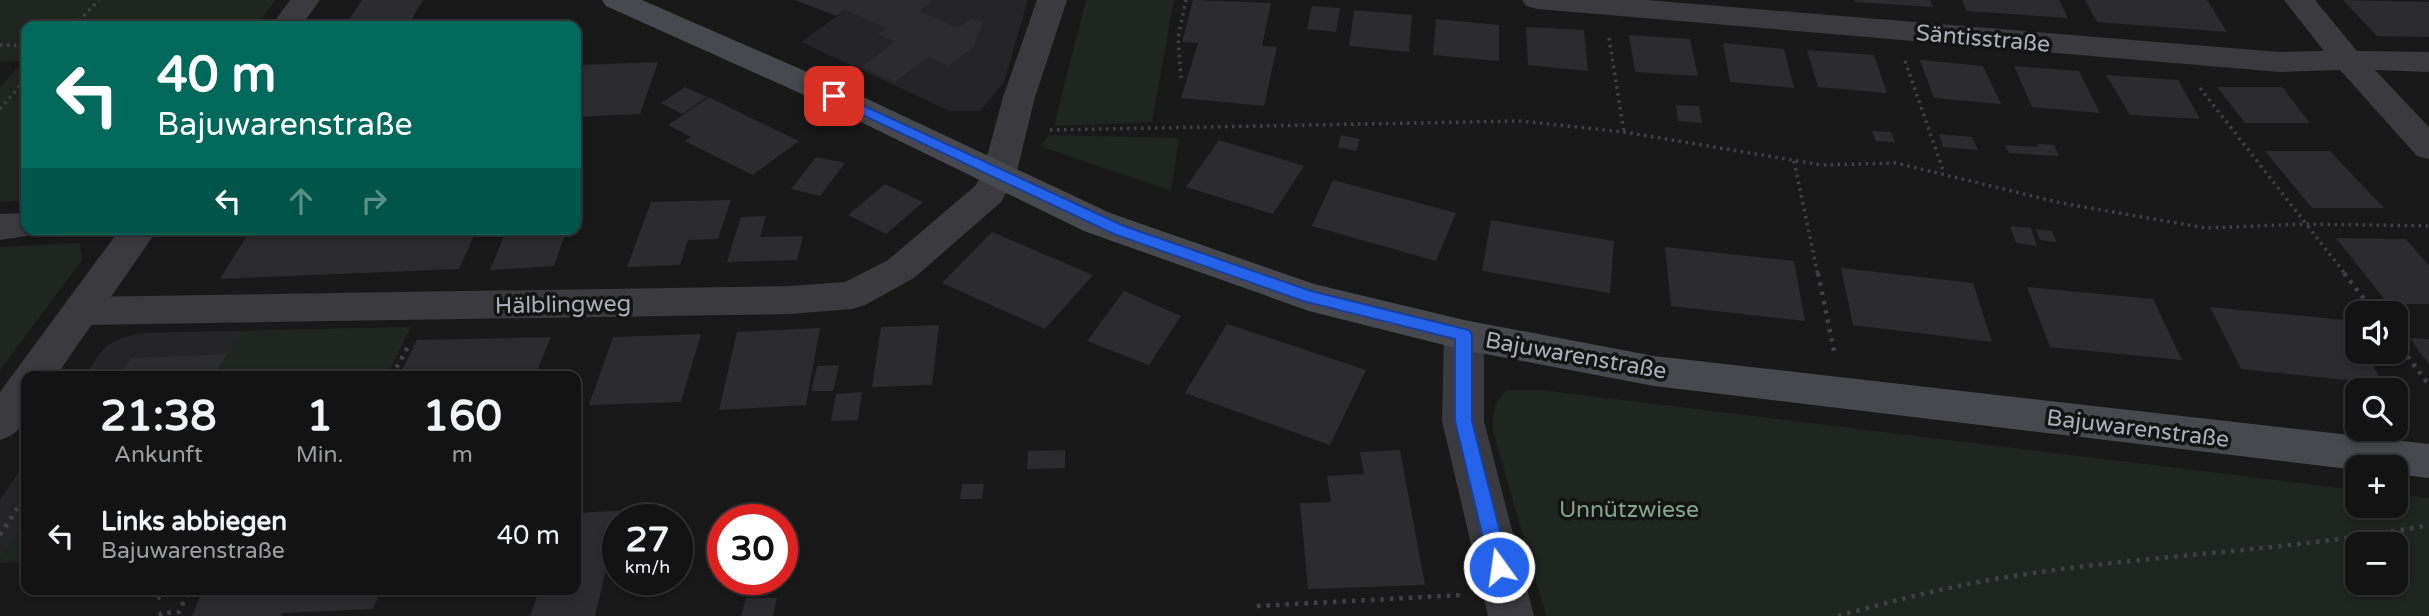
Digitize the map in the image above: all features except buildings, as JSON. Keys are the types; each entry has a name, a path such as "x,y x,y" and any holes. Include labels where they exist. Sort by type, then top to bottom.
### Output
{"main road":[{"name":"Bajuwarenstraße","path":"617,0 834,96 1097,222 1309,296 1464,335 1654,371 2429,461"}],"street":[{"path":"289,21 304,0"},
{"path":"999,175 1019,97 1052,0"},
{"name":"Säntisstraße","path":"1537,0 2280,62 2429,62"},
{"path":"2299,0 2348,60 2429,148"},
{"name":"Hälblingweg","path":"81,311 790,300 852,295 901,269 988,194 999,175"},
{"path":"0,227 21,225"},
{"path":"38,371 136,235"},
{"path":"1464,335 1464,421 1511,616"},
{"path":"0,424 21,394"}],"path":[{"path":"79,21 99,0"},
{"path":"1181,78 1178,38 1186,0"},
{"path":"1604,6 1624,132"},
{"path":"1895,30 1944,173"},
{"path":"0,45 21,46"},
{"path":"2174,54 2366,301"},
{"path":"0,108 21,85"},
{"path":"1049,130 1520,121 1624,132 1822,165 1896,163 2060,204 2206,228 2429,226"},
{"path":"1794,161 1836,356"},
{"path":"2408,357 2429,385"},
{"path":"0,535 21,503"},
{"path":"1838,616 1918,595 2038,572 2361,539 2429,525"},
{"path":"160,616 162,613 180,611 187,595"},
{"path":"1257,606 1467,595"}],"shaded area":[{"path":"860,0 1028,0 1004,82 980,111 950,111 801,42"},
{"path":"411,327 389,371 88,371 105,347 139,333"},
{"path":"21,468 21,561 0,563 0,500"}],"green space":[{"path":"0,0 276,0 260,21 21,21 21,61 0,61"},
{"path":"1086,0 1174,0 1152,122 1054,126"},
{"path":"21,64 21,200 0,202 0,87"},
{"path":"1049,135 1179,138 1171,191 1040,146"},
{"path":"80,243 82,260 0,370 0,247"},
{"path":"411,327 389,371 217,371 244,331"},
{"name":"Unnützwiese","path":"1506,390 1541,390 2345,489 2345,518 2408,518 2408,495 2429,498 2429,616 1546,616 1493,431 1494,409"},
{"path":"21,526 21,561 0,563 0,558"}],"route":[{"path":"834,96 1097,222 1309,296 1464,335 1464,421 1499,567"}]}
